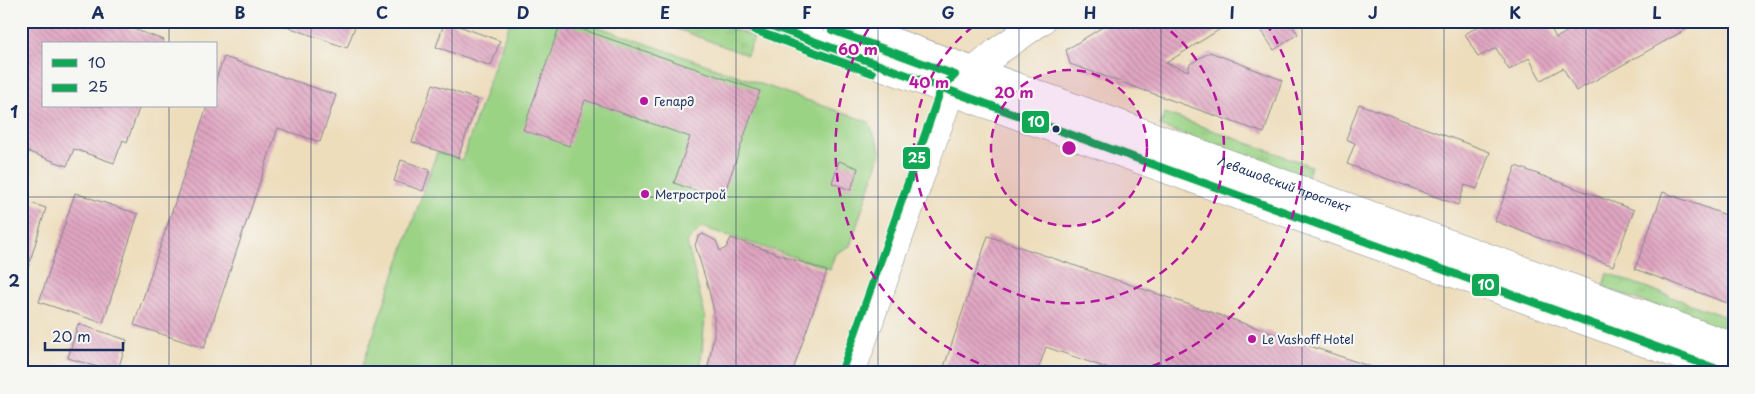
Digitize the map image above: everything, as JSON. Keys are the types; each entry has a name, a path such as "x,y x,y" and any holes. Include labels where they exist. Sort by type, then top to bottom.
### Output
{"street":[{"path":"757,21 1729,373"},
{"name":"Левашовский проспект","path":"835,21 1734,347"},
{"path":"851,373 950,92 1004,46 1041,21"}],"green space":[{"name":"Метрострой","path":"510,21 582,21 869,122 881,152 850,246 835,254 830,269 702,227 687,242 705,316 701,363 697,373 360,373 437,152 462,160"},
{"path":"656,21 710,21 754,37 747,55"},
{"path":"1165,113 1311,166 1307,179 1160,126"},
{"path":"1607,273 1734,320 1734,335 1603,287"}],"building":[{"path":"21,21 111,21 164,40 163,42 42,42 42,108 139,108 127,142 123,140 114,163 74,149 67,166 21,149"},
{"path":"277,21 357,21 347,48 277,23"},
{"path":"445,21 500,41 491,66 436,47"},
{"path":"1112,21 1233,21 1166,63 1188,71 1190,64 1210,52 1282,80 1264,133 1070,64 1066,50"},
{"path":"1255,21 1289,21 1298,34 1274,50"},
{"path":"1488,21 1547,21 1556,38 1586,21 1701,21 1576,91 1563,68 1541,80 1529,58 1509,70 1496,48 1478,57 1465,34"},
{"path":"561,22 760,91 722,200 674,183 690,137 585,100 569,146 523,130"},
{"path":"224,57 336,95 320,142 278,128 204,348 134,325 206,108 218,108 218,74"},
{"path":"433,84 478,100 458,158 412,142"},
{"path":"1359,104 1490,152 1477,189 1465,185 1458,205 1347,164 1355,143 1346,139"},
{"path":"401,160 430,170 423,191 394,181"},
{"path":"839,161 858,168 851,190 832,183"},
{"path":"1516,166 1634,210 1613,266 1495,221"},
{"path":"1663,192 1734,218 1734,295 1730,304 1635,269"},
{"path":"75,193 138,214 103,323 39,302"},
{"path":"21,200 46,208 22,288 21,288"},
{"path":"703,234 716,241 720,251 726,248 731,238 827,271 792,373 707,373 714,334 714,311 695,245 698,237"},
{"path":"988,236 1386,373 1121,373 1046,347 1037,373 942,373"},
{"path":"78,324 127,340 117,373 68,358"}],"transit line":[{"name":"10","path":"758,21 1728,373"},
{"name":"25","path":"754,30 872,73"},
{"name":"25","path":"832,30 955,75 941,89 842,370"}],"place":[{"name":"Гепард","path":"644,101"},
{"name":"Метрострой","path":"645,194"},
{"name":"Le Vashoff Hotel","path":"1252,339"}]}
